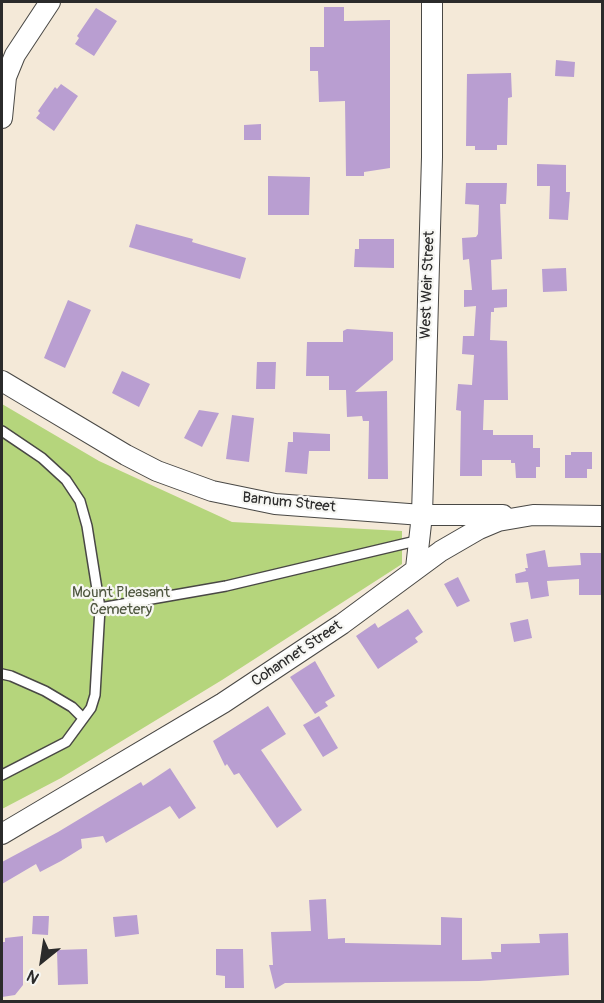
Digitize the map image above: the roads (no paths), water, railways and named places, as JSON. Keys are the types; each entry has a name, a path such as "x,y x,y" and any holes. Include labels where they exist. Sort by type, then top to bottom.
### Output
{"street":[{"path":"2,118 6,77 15,55 50,2"},
{"name":"West Weir Street","path":"416,568 422,515 432,158 432,2"},
{"name":"Barnum Street","path":"2,381 126,455 158,471 212,491 275,504 422,515 532,515"},
{"name":"Cohannet Street","path":"2,834 249,686 342,624 416,568 479,530 498,521 532,515 603,516"}],"lane":[{"path":"2,430 42,458 66,480 80,501 87,526 100,608 95,695 83,718 66,742 2,775"},
{"path":"100,608 225,586 420,540"},
{"path":"2,674 45,691 72,707 83,718"}],"park label":[{"name":"Mount Pleasant Cemetery","path":"121,602"}]}
